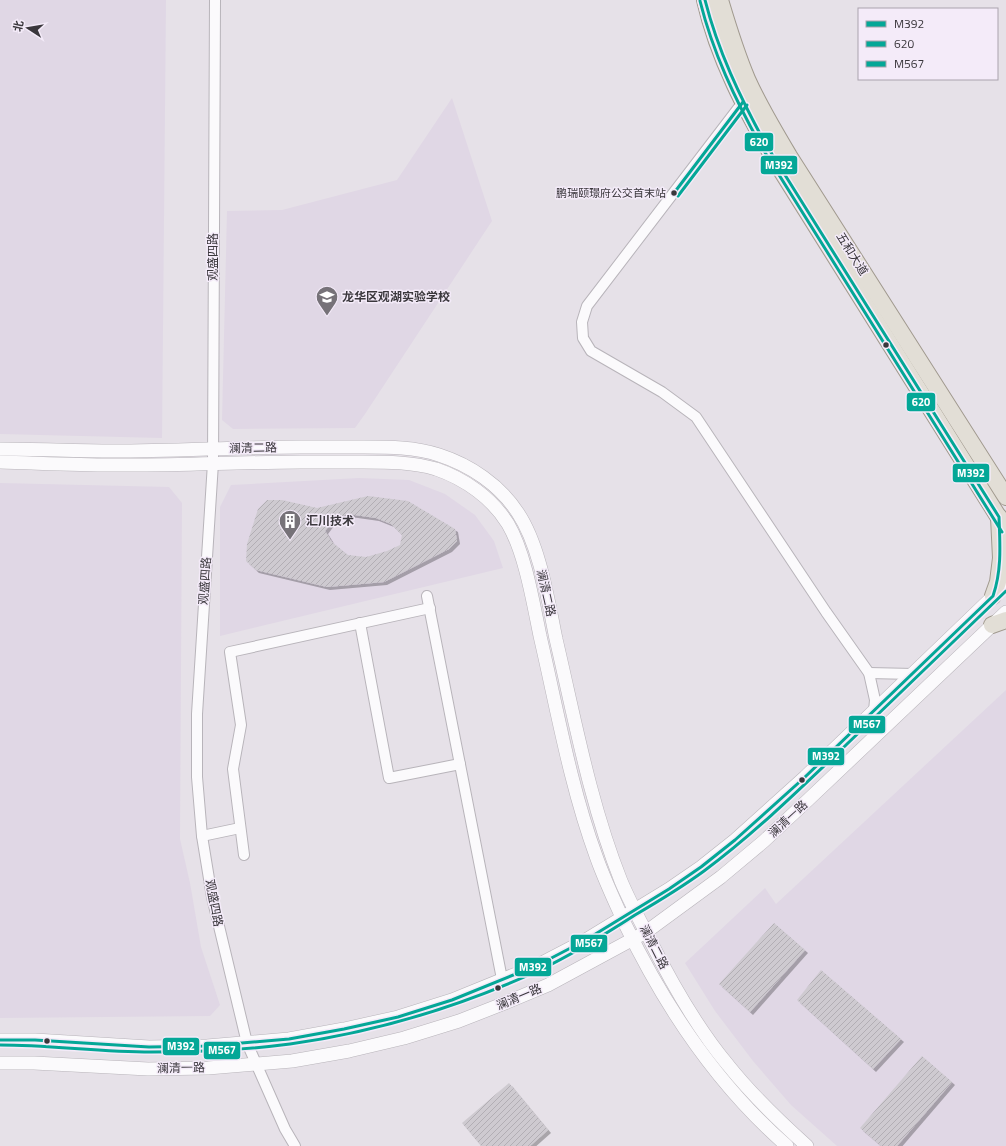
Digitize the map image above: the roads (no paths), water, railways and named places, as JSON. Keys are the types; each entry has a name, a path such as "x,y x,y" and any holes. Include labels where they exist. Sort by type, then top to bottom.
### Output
{"main road":[{"name":"五和大道","path":"705,0 718,42 753,122 776,162 1002,523"},
{"name":"五和大道","path":"720,0 732,39 748,80 789,156 1006,497"},
{"path":"993,596 998,582 1001,558 1002,523"}],"street":[{"name":"观盛四路","path":"215,0 212,463 197,714 197,777 202,836 212,897 247,1043 285,1129 295,1146"},
{"path":"743,102 587,306 582,322 583,338 591,351 662,392 696,417 869,673 875,700 874,711"},
{"name":"澜清二路","path":"0,449 111,451 212,448 387,447 420,450 436,454 464,465 500,491 519,514 532,542 543,579 588,778 610,852 635,910 670,979 712,1045 726,1064 753,1094 776,1118 807,1146"},
{"name":"澜清二路","path":"0,462 111,466 212,463 387,462 417,465 445,473 470,486 490,502 498,511 513,534 518,546 528,582 573,782 596,857 622,917 669,1006 705,1058 756,1117 787,1146"},
{"name":"澜清一路","path":"0,1040 35,1040 149,1047 207,1046 289,1039 398,1017 452,1000 538,965 584,941 675,885 735,840 774,806 1006,584"},
{"path":"427,596 502,979"},
{"path":"244,855 233,769 241,725 230,652 430,608"},
{"name":"澜清一路","path":"0,1063 34,1063 148,1069 208,1068 292,1061 349,1051 404,1038 459,1020 548,985 632,938 646,932 721,877 764,841 999,622 1006,612"},
{"path":"360,623 389,778 460,764"},
{"path":"869,673 913,674"},
{"path":"202,836 240,828"}],"place":[{"name":"鹏瑞颐璟府公交首末站","path":"674,193"},
{"name":"龙华区观湖实验学校","path":"327,316"},
{"name":"汇川技术","path":"290,540"}]}
